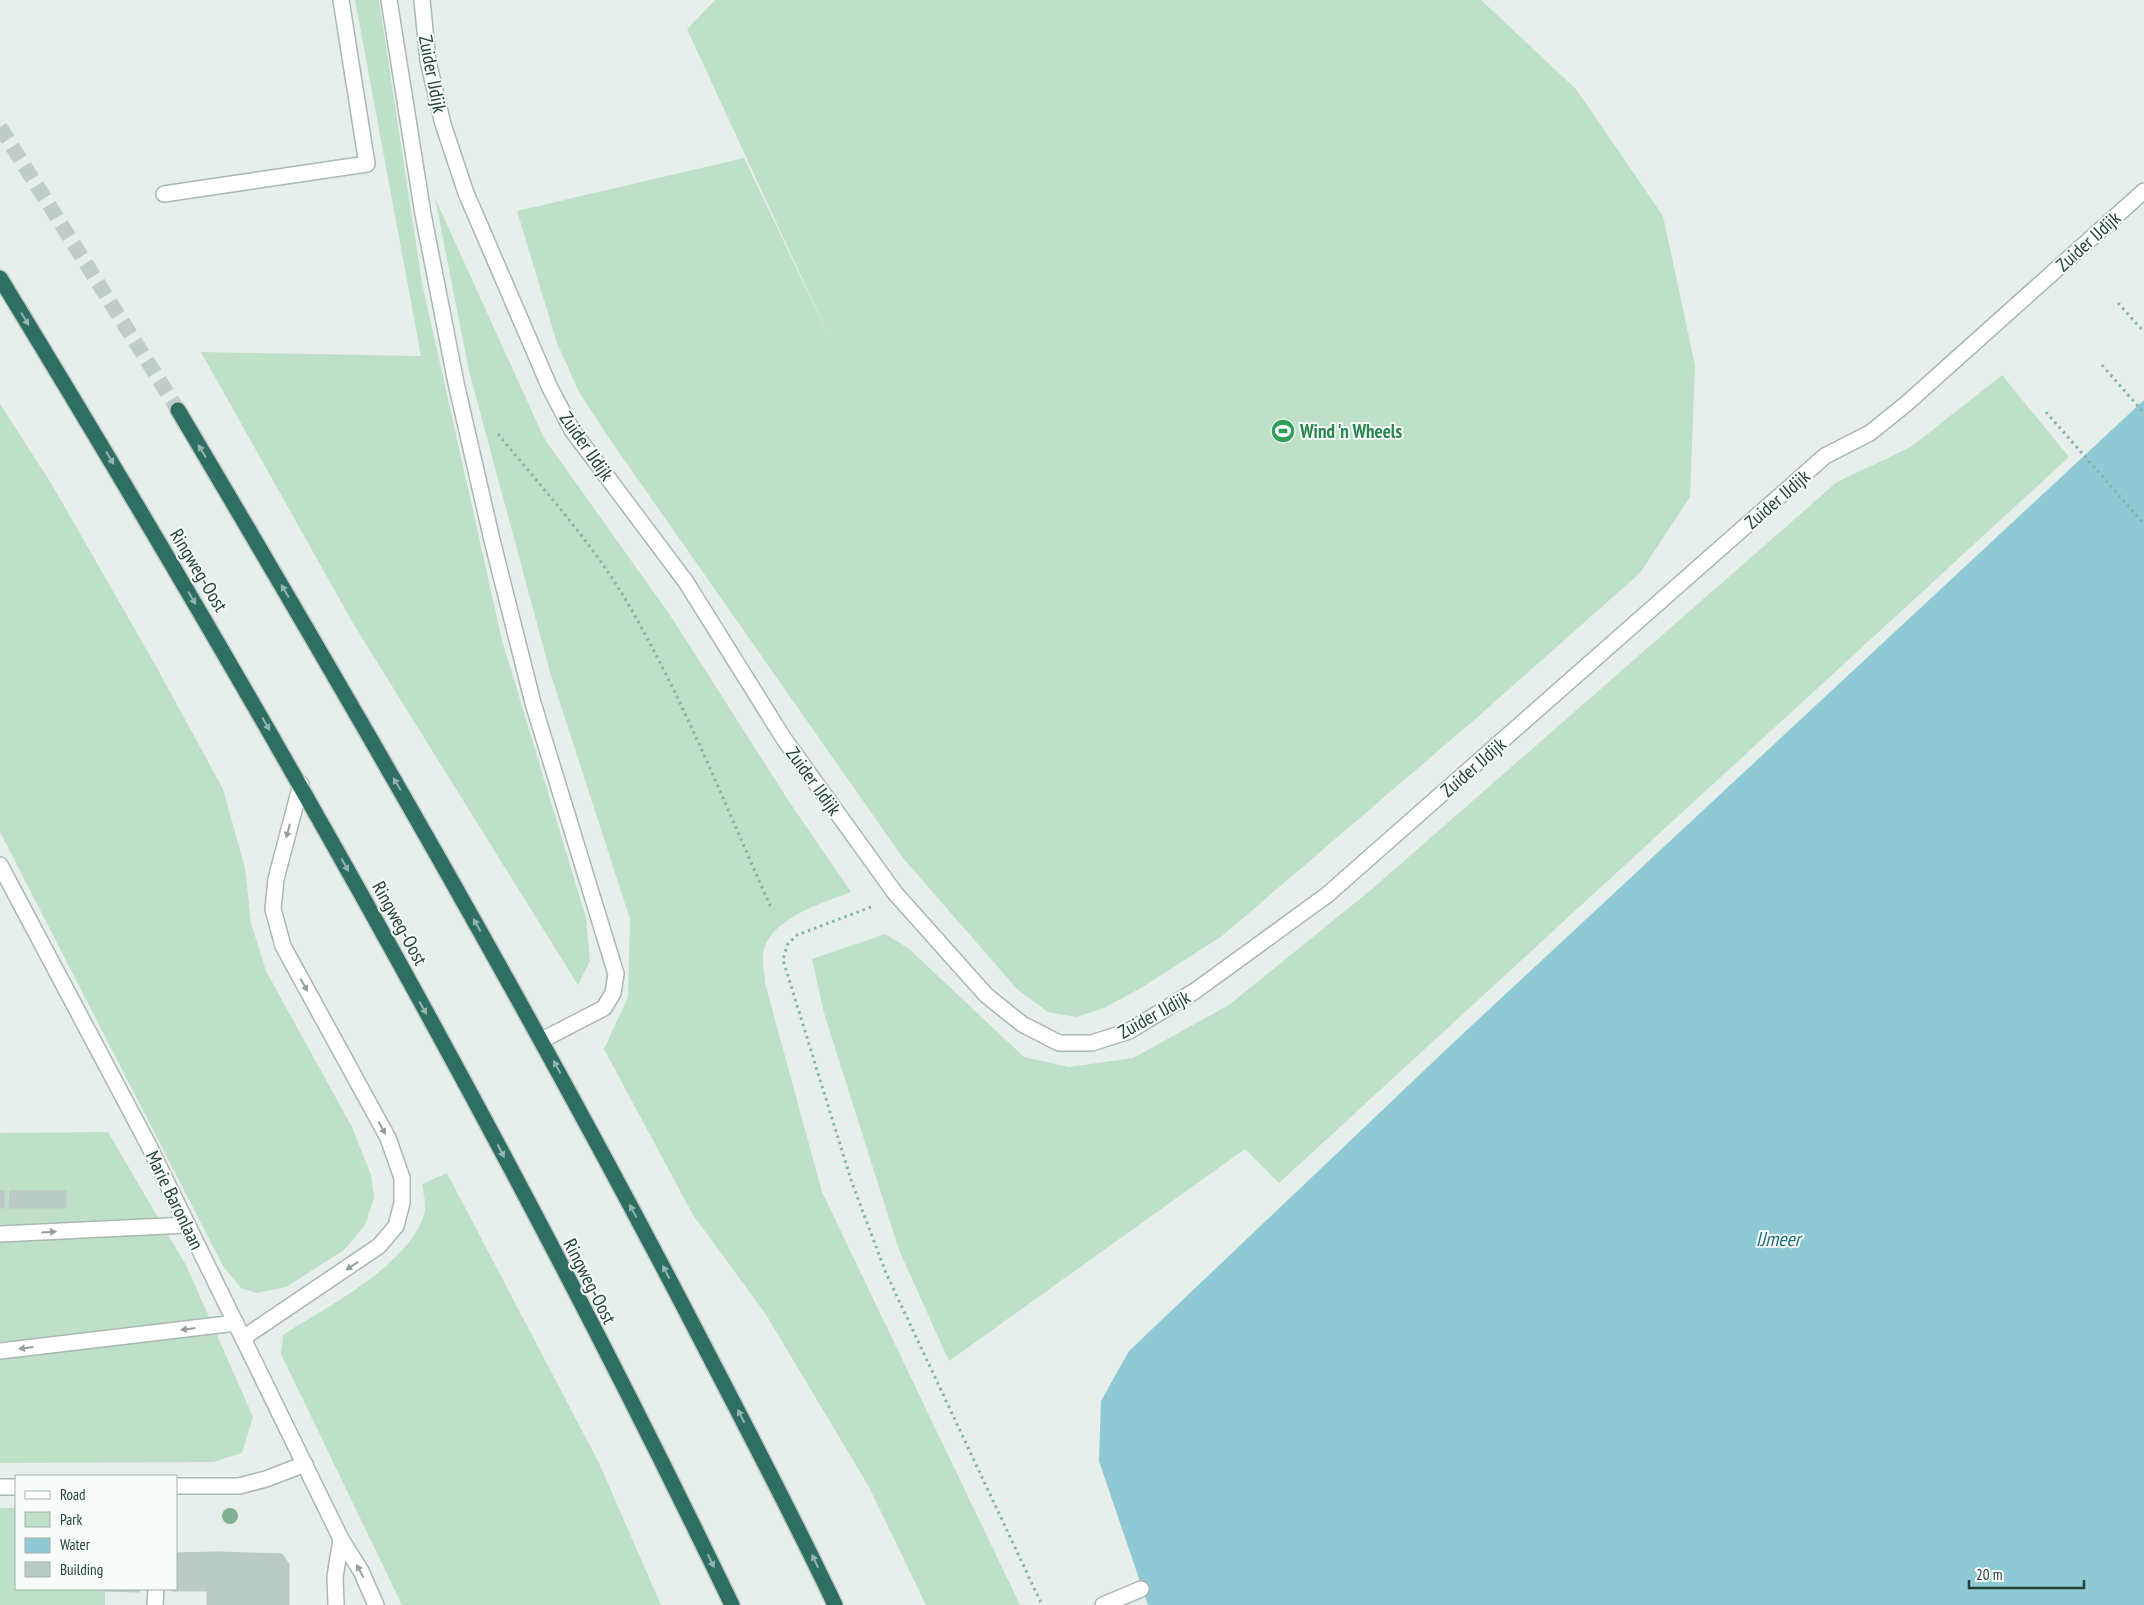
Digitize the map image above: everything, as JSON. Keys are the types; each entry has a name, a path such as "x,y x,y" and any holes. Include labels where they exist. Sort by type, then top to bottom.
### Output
{"highway":[{"name":"Ringweg-Oost","path":"0,278 102,444 301,784 496,1142 690,1518 732,1605"},
{"path":"178,410 388,767 542,1040 656,1254 836,1605"}],"street":[{"path":"164,194 367,164 341,0"},
{"path":"390,0 426,232 456,384 533,703 616,974 613,993 604,1008 542,1040"},
{"name":"Zuider IJdijk","path":"422,0 428,61 446,133 473,210 554,396 572,430 686,582 784,739 895,894 986,995 1022,1024 1059,1043 1092,1044 1129,1031 1195,991 1327,895 1825,456 1870,432 1906,404 2144,191"},
{"path":"243,1338 379,1246 396,1226 402,1203 402,1178 388,1138 282,946 274,908 276,880 301,784"},
{"name":"Marie Baronlaan","path":"0,865 148,1144 341,1539 361,1572 376,1605"},
{"path":"0,1234 187,1225"},
{"path":"0,1351 236,1323"},
{"path":"178,1486 239,1486 266,1479 305,1464"},
{"path":"0,1487 15,1487"},
{"path":"336,1605 335,1578 341,1539"},
{"path":"1103,1605 1141,1589"},
{"path":"156,1590 156,1605"}],"path":[{"path":"2118,303 2144,332"},
{"path":"2102,365 2144,412"},
{"path":"2046,412 2144,524"},
{"path":"493,429 579,534 626,600 661,665 772,910"},
{"path":"895,894 883,902 797,935 787,945 783,960 852,1183 886,1273 1042,1605"}],"green space":[{"path":"355,0 379,0 422,283 502,640 586,918 590,961 578,985 354,625 201,352 421,356"},
{"name":"Wind 'n Wheels","path":"715,0 1481,0 1576,89 1663,216 1695,365 1690,497 1640,573 1473,721 1222,936 1141,988 1104,1008 1076,1017 1048,1012 1017,989 903,858 611,441 579,392 557,343 517,211 744,158 832,343 687,29"},
{"path":"435,198 544,438 672,618 788,800 851,892 798,914 774,932 766,943 763,956 765,983 822,1192 1020,1605 926,1605 869,1487 765,1313 693,1215 604,1049 628,997 630,919 550,672 469,371"},
{"path":"2002,375 2069,457 1279,1183 1245,1149 949,1361 899,1250 824,1013 812,959 885,934 908,948 1024,1057 1069,1067 1133,1058 1229,1005 1372,889 1837,482 1911,447"},
{"path":"0,404 51,483 157,668 223,789 245,868 251,923 266,971 352,1127 371,1175 374,1198 365,1225 344,1250 286,1287 257,1293 241,1288 223,1266 0,832"},
{"path":"108,1132 187,1267 253,1417 242,1453 213,1462 0,1463 0,1133"},
{"path":"447,1173 599,1463 661,1605 402,1605 281,1354 283,1335 366,1282 404,1248 418,1229 425,1210 422,1184"},
{"path":"0,1508 15,1508 15,1590 105,1590 105,1605 0,1605"}],"water":[{"name":"IJmeer","path":"2144,400 2144,1605 1148,1605 1099,1461 1101,1401 1129,1351 1453,1043"}],"building":[{"path":"0,1191 4,1191 4,1208 0,1208"},
{"path":"10,1191 66,1191 66,1208 9,1208"},
{"path":"217,1552 282,1554 289,1564 289,1605 207,1605 207,1565 210,1557"},
{"path":"217,1552 210,1557 207,1565 207,1591 172,1591 178,1590 178,1553"},
{"path":"139,1590 139,1592 105,1591"}],"tunnel":[{"path":"0,127 178,410"}],"place":[{"name":"Wind 'n Wheels","path":"1283,431"}]}
